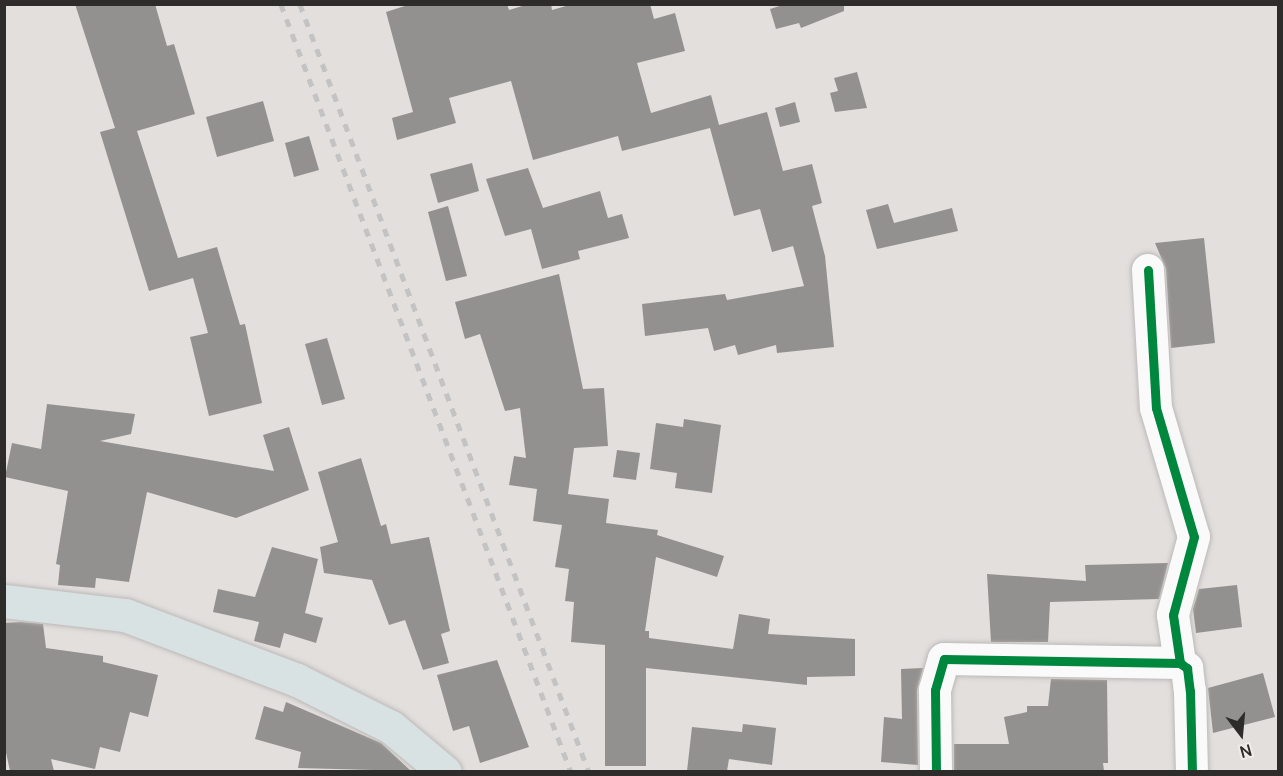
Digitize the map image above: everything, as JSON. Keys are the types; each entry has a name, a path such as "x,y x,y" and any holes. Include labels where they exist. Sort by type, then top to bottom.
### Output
{"main road":[{"path":"4,601 125,615 297,680 391,727 445,771"}],"street":[{"path":"1148,270 1156,408 1194,537 1173,615 1180,663"},
{"path":"936,771 935,690 944,659 1180,663 1187,668 1190,691 1192,771"}],"building":[{"path":"75,4 155,4 167,46 174,44 195,114 137,131 178,258 217,247 240,325 245,324 262,403 209,416 190,337 208,333 193,278 149,291 100,132 115,128"},
{"path":"411,4 507,4 509,10 529,4 551,4 552,10 573,4 650,4 654,19 675,13 685,51 637,63 651,113 711,95 719,125 767,112 783,171 812,164 822,203 812,206 825,256 834,347 777,353 776,345 738,355 735,345 714,351 708,328 645,336 642,304 725,294 727,300 804,286 793,246 772,252 760,209 734,216 710,128 622,151 618,136 533,160 511,81 449,98 456,123 397,140 392,118 413,112 386,12"},
{"path":"786,4 844,4 844,11 801,28 799,23 776,29 770,9"},
{"path":"857,72 867,108 835,112 830,93 838,91 834,78"},
{"path":"263,101 274,141 217,157 206,117"},
{"path":"795,102 800,122 780,127 775,108"},
{"path":"309,136 319,170 294,177 285,143"},
{"path":"472,163 479,191 438,203 430,174"},
{"path":"528,168 543,208 600,191 608,218 622,214 629,238 578,251 580,259 542,269 531,229 505,236 486,179"},
{"path":"888,204 894,223 952,208 958,231 877,249 866,210"},
{"path":"448,206 467,276 446,281 428,212"},
{"path":"1204,238 1215,343 1171,348 1166,269 1155,243"},
{"path":"559,274 583,389 604,388 608,446 574,448 568,494 609,499 606,523 658,530 657,535 724,556 717,577 656,557 645,631 649,631 649,638 733,649 739,614 770,619 768,634 855,639 855,676 807,677 807,685 646,668 646,766 605,766 605,645 571,642 574,602 565,601 569,569 555,567 562,525 533,521 537,489 509,485 514,456 526,458 520,408 505,411 480,334 465,339 455,302"},
{"path":"327,338 345,399 322,405 305,344"},
{"path":"47,404 135,414 131,434 100,441 274,471 263,435 289,427 309,490 236,518 147,492 129,582 96,578 95,588 58,585 60,565 56,564 68,491 5,477 12,443 41,449"},
{"path":"684,419 721,425 712,493 675,488 677,473 650,469 656,423 683,427"},
{"path":"617,450 640,453 636,480 613,477"},
{"path":"361,458 381,526 386,524 391,544 429,537 450,631 441,634 449,663 423,670 405,620 389,625 372,580 324,573 320,547 338,542 318,472"},
{"path":"272,547 318,559 305,613 323,618 316,643 284,633 280,648 254,641 259,622 213,612 218,589 255,597"},
{"path":"1168,563 1159,599 1050,602 1048,642 991,642 987,574 1086,581 1085,565"},
{"path":"1237,585 1242,627 1196,633 1193,609 1199,589"},
{"path":"4,623 43,624 46,648 103,656 103,662 158,675 148,717 130,712 120,752 100,747 95,769 51,759 54,771 10,771 4,743"},
{"path":"497,660 529,747 480,763 469,726 453,731 437,675"},
{"path":"923,668 917,690 918,765 881,762 884,717 902,719 901,669"},
{"path":"1263,673 1275,717 1213,733 1208,688"},
{"path":"1051,679 1107,680 1108,763 1103,763 1104,771 954,771 954,744 1009,744 1004,717 1027,712 1027,706 1048,706"},
{"path":"286,702 381,743 411,771 298,768 301,752 255,739 264,706 283,712"},
{"path":"743,724 776,728 772,765 729,759 727,771 687,771 692,727 742,732"}],"railway":[{"path":"281,4 571,772"},
{"path":"300,4 589,772"}],"cycle path":[{"path":"1148,270 1156,408 1194,537 1173,615 1180,663"},
{"path":"936,772 935,690 944,659 1180,663 1187,668 1190,691 1192,772"}]}
